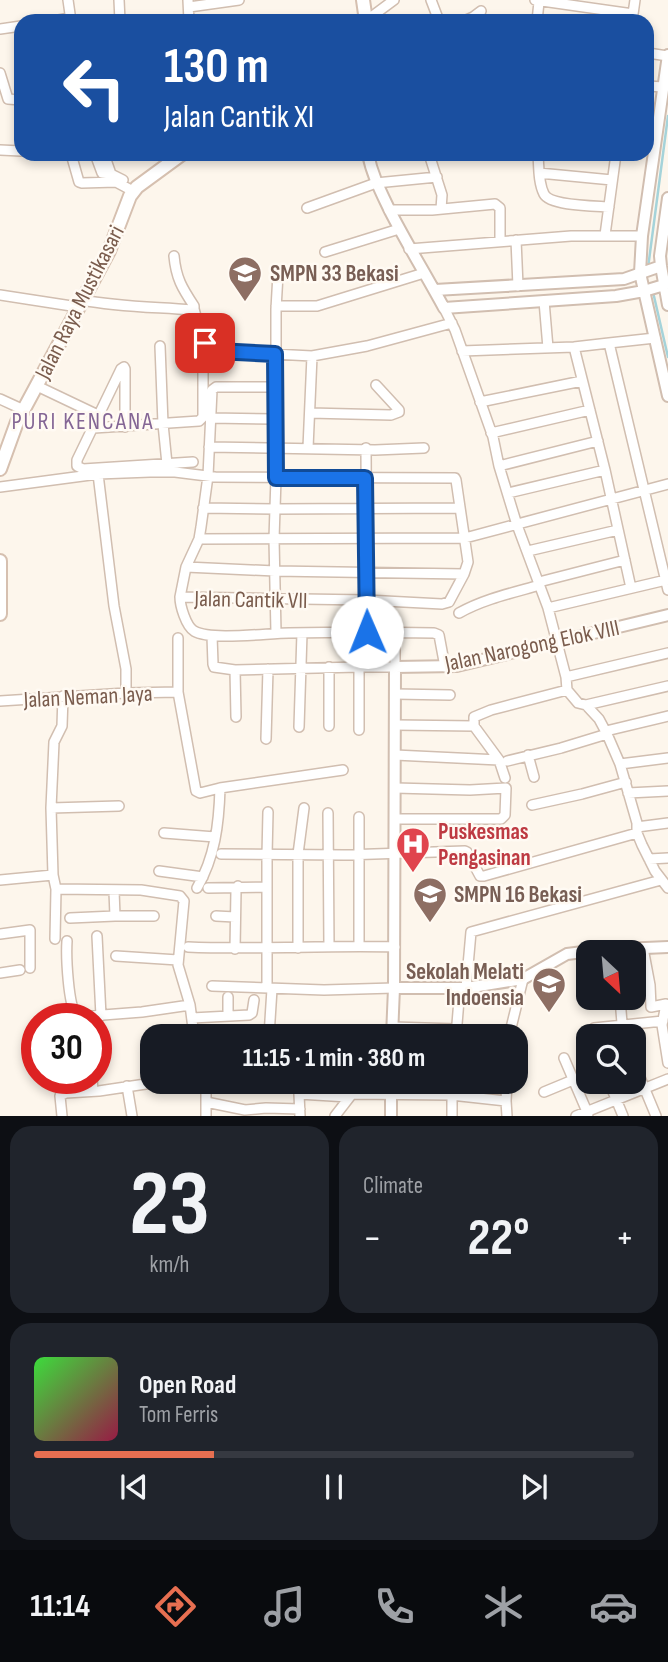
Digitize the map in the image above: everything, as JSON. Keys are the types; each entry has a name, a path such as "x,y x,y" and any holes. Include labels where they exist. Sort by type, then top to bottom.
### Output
{"main road":[{"path":"135,189 173,161"},
{"name":"Jalan Raya Mustikasari","path":"0,469 24,410 109,251 135,189"},
{"path":"0,561 0,614"}],"street":[{"path":"188,3 239,0"},
{"path":"375,14 394,0"},
{"path":"537,1 610,14"},
{"path":"478,14 481,11"},
{"path":"654,151 668,55"},
{"path":"0,73 8,99 14,99"},
{"path":"654,86 663,87"},
{"path":"73,161 79,182 116,182 135,189"},
{"path":"98,161 102,173 111,174 135,189"},
{"path":"106,161 111,174"},
{"path":"369,161 389,210 452,323 491,433 517,525 548,608 568,690 578,702 586,705 606,733 626,782 637,830 649,859 664,884 471,932 457,1024"},
{"path":"431,161 442,199 441,209"},
{"path":"538,161 544,194 549,200 609,207"},
{"path":"605,235 615,161"},
{"path":"653,161 642,236 654,268 657,287 655,338 668,396"},
{"path":"539,173 612,180"},
{"path":"307,208 376,183 437,177"},
{"path":"668,198 662,239 654,268 657,287 668,305"},
{"path":"389,210 495,204 500,208 500,241"},
{"path":"325,252 399,229"},
{"path":"409,249 605,235 642,236"},
{"path":"516,240 519,286"},
{"path":"174,256 179,282 194,306 203,339 214,351 312,356 367,346 452,323"},
{"path":"435,290 624,279 654,268"},
{"path":"276,306 317,306 424,273"},
{"path":"276,633 275,354 278,274"},
{"path":"444,307 590,299 657,287"},
{"path":"0,295 80,304 194,309"},
{"path":"544,301 548,348"},
{"path":"462,351 548,348 655,338"},
{"path":"608,343 668,590"},
{"path":"160,346 167,464"},
{"path":"574,346 631,588"},
{"path":"308,448 312,356"},
{"path":"125,427 124,368 121,369 77,465 80,468 193,462"},
{"path":"94,428 197,422 202,418 203,369"},
{"path":"480,402 582,381"},
{"path":"310,413 391,415 400,412 376,385"},
{"path":"37,386 100,416"},
{"path":"275,387 215,387 212,390 208,476 199,539 186,567 180,597 192,630 212,636 276,633 434,633 439,635 445,667"},
{"path":"0,399 24,410"},
{"path":"491,433 590,411"},
{"path":"210,418 275,419"},
{"path":"499,466 598,441"},
{"path":"209,447 375,450 424,448"},
{"path":"366,449 367,632"},
{"path":"508,493 605,470"},
{"path":"0,487 98,474 175,471 208,476 276,478 455,478 457,482 468,562 464,574 186,567"},
{"path":"98,474 114,606 127,669 127,693"},
{"path":"199,539 465,538 668,484"},
{"path":"203,508 460,508"},
{"path":"528,551 618,530"},
{"path":"459,613 501,596 625,560"},
{"name":"Jalan Cantik VII","path":"180,597 442,604 449,602 464,574"},
{"path":"548,608 666,580"},
{"name":"Jalan Narogong Elok VIII","path":"395,667 445,667 466,663 668,615"},
{"path":"392,1024 395,947 395,632"},
{"path":"299,727 302,633"},
{"path":"212,636 214,667 235,670 395,667"},
{"path":"178,638 178,692"},
{"path":"566,677 668,653"},
{"path":"329,667 329,726"},
{"path":"359,667 359,730"},
{"path":"266,740 268,669"},
{"path":"235,670 236,717"},
{"path":"586,705 668,686"},
{"path":"395,725 475,721 492,709 568,690"},
{"name":"Jalan Neman Jaya","path":"0,701 178,692 196,790 200,793 343,770"},
{"path":"395,694 450,695"},
{"path":"55,939 56,889 53,875 51,808 54,742 62,726 63,696"},
{"path":"395,755 503,760 572,745 668,716"},
{"path":"395,819 503,818 506,783 503,760 475,721"},
{"path":"528,755 534,777"},
{"path":"620,764 668,758"},
{"path":"532,805 626,782"},
{"path":"395,788 470,790 506,783"},
{"path":"197,888 212,854 218,826 220,788"},
{"path":"628,793 668,791"},
{"path":"51,808 119,806"},
{"path":"298,948 298,854 304,808"},
{"path":"268,812 267,948 270,1024"},
{"path":"328,813 329,947"},
{"path":"359,817 359,946"},
{"path":"221,854 467,852 480,876 484,876 668,823"},
{"path":"164,833 215,837"},
{"path":"649,859 668,858"},
{"path":"159,871 203,877"},
{"path":"0,880 53,875"},
{"path":"235,949 238,886"},
{"path":"208,888 267,887"},
{"path":"56,889 141,890 180,896 184,901 178,960 193,1024"},
{"path":"114,891 115,916"},
{"path":"70,918 154,916"},
{"path":"216,916 235,917"},
{"path":"0,934 30,930 25,969 0,973"},
{"path":"97,936 100,1003"},
{"path":"0,939 13,937"},
{"path":"67,941 72,1003"},
{"path":"188,947 395,947"},
{"path":"646,948 668,947"},
{"path":"212,986 324,990 463,988 523,979 567,954 576,953"},
{"path":"116,956 178,960"},
{"path":"646,964 651,1007 666,1004 664,1023 668,1063"},
{"path":"513,1024 523,979"},
{"path":"228,997 228,1016"},
{"path":"192,1018 251,1014 254,1000"},
{"path":"112,1015 190,1005"},
{"path":"642,1024 664,1023"},
{"path":"564,1058 587,1114"},
{"path":"646,1087 668,1079"},
{"path":"544,1092 573,1080"},
{"path":"112,1088 140,1084"},
{"path":"127,1086 132,1116"},
{"path":"646,1093 656,1116"},
{"path":"62,1094 62,1116"},
{"path":"206,1094 206,1116"},
{"path":"206,1102 245,1110 266,1108 300,1113 299,1094 451,1096 506,1101"},
{"path":"390,1094 391,1116"},
{"path":"507,1094 507,1116"},
{"path":"614,1094 623,1116"},
{"path":"576,1116 587,1114 629,1094"},
{"path":"335,1116 350,1096"},
{"path":"451,1096 452,1116"}],"waterway":[{"path":"648,268 668,116"},
{"path":"653,292 668,357"}],"place":[{"name":"SMPN 33 Bekasi","path":"245,303"},
{"name":"Puskesmas Pengasinan","path":"413,874"},
{"name":"SMPN 16 Bekasi","path":"430,924"},
{"name":"Sekolah Melati Indoensia","path":"549,1014"}],"district":[{"name":"PURI KENCANA","path":"83,421"}],"route":[{"path":"205,343 217,351 275,354 276,478 365,478 367,632"}]}
